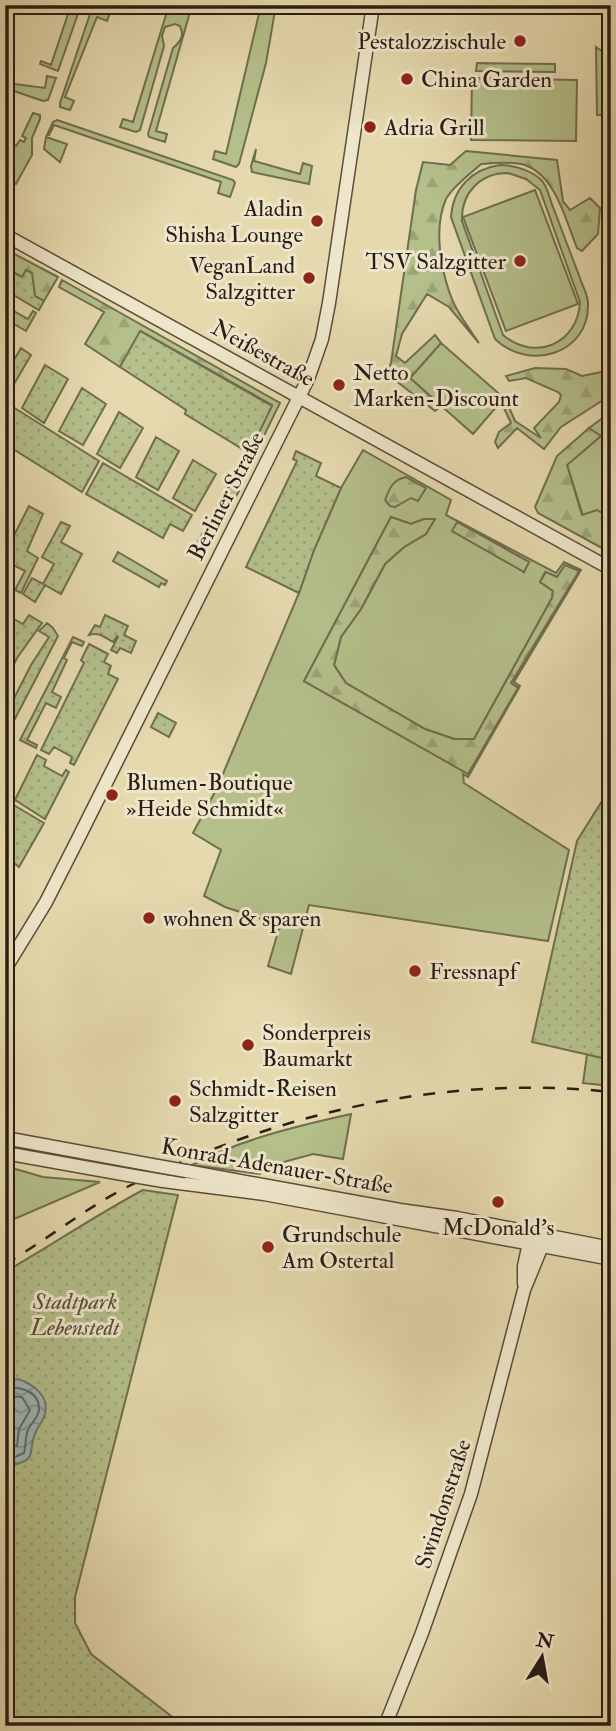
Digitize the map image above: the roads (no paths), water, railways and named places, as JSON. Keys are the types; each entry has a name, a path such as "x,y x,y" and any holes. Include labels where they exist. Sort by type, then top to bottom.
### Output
{"street":[{"name":"Berliner Straße","path":"5,969 46,902 300,397 322,339 329,303 373,5"},
{"name":"Neißestraße","path":"5,235 611,569"},
{"name":"Konrad-Adenauer-Straße","path":"5,1138 457,1218 537,1242 611,1248"},
{"name":"Konrad-Adenauer-Straße","path":"5,1153 163,1181 264,1194 537,1242 611,1259"},
{"name":"Swindonstraße","path":"385,1726 467,1507 537,1242"}],"water":[{"path":"18,1379 43,1396 46,1408 33,1440 31,1454 26,1460 13,1465 5,1461 5,1381"}],"waterway":[{"path":"611,787 607,793 611,792"}],"railway":[{"path":"5,1264 127,1187 242,1138 302,1120 362,1105 486,1089 548,1088 611,1092"}],"place":[{"name":"Pestalozzischule","path":"520,41"},
{"name":"China Garden","path":"407,79"},
{"name":"Adria Grill","path":"370,127"},
{"name":"Aladin Shisha Lounge","path":"317,221"},
{"name":"TSV Salzgitter","path":"520,261"},
{"name":"VeganLand Salzgitter","path":"309,278"},
{"name":"Netto Marken-Discount","path":"339,385"},
{"name":"Blumen-Boutique »Heide Schmidt«","path":"112,795"},
{"name":"wohnen & sparen","path":"149,918"},
{"name":"Fressnapf","path":"415,971"},
{"name":"Sonderpreis Baumarkt","path":"248,1045"},
{"name":"Schmidt-Reisen Salzgitter","path":"175,1101"},
{"name":"McDonald's","path":"498,1202"},
{"name":"Grundschule Am Ostertal","path":"268,1247"}],"park label":[{"name":"Stadtpark Lebenstedt","path":"75,1314"}]}
